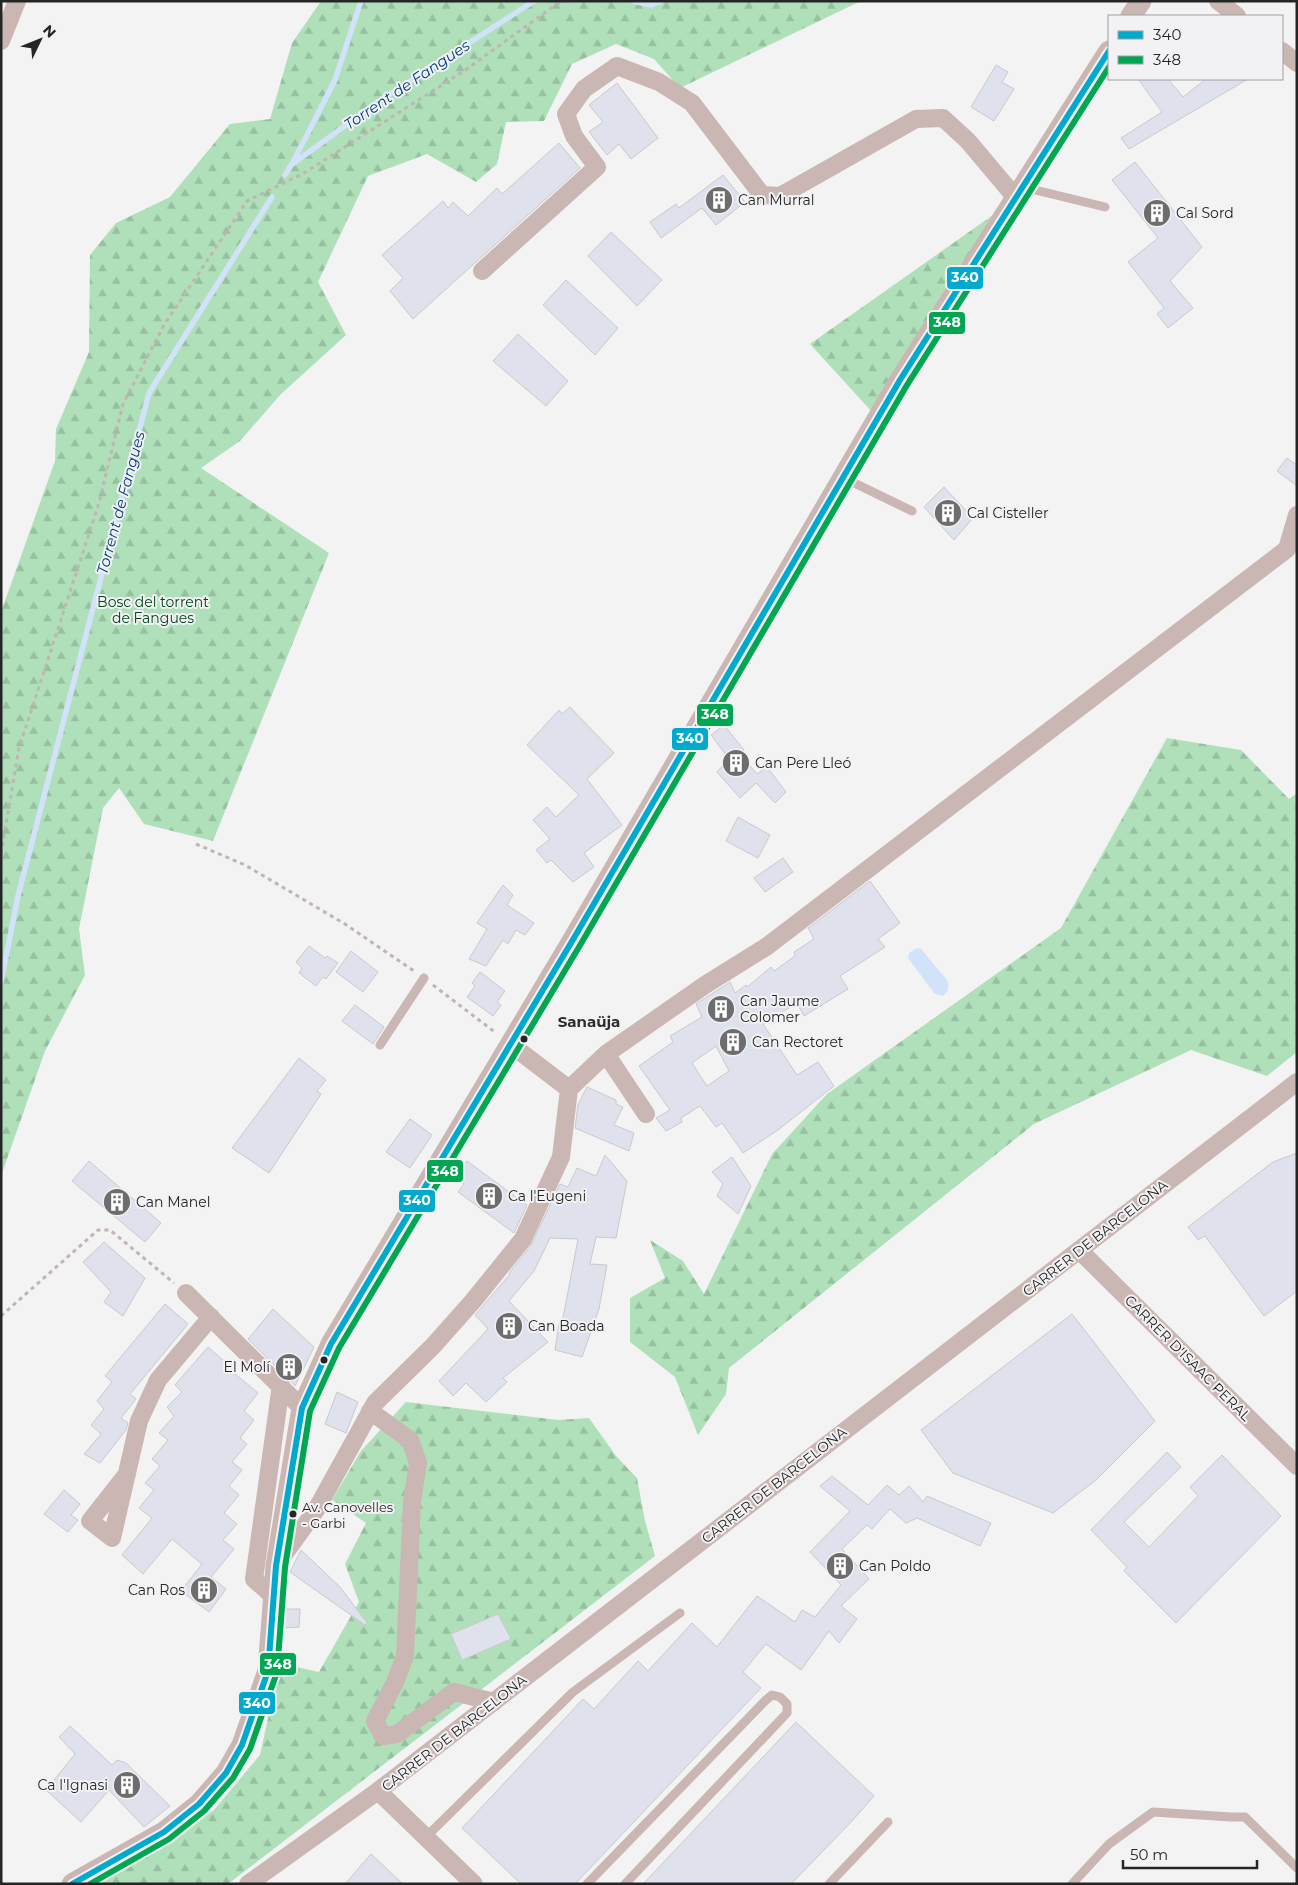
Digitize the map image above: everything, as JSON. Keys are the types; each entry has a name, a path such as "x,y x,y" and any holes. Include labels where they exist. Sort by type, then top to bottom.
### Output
{"street":[{"path":"1,41 17,1"},
{"path":"1132,15 1141,1"},
{"path":"1218,1 1236,15"},
{"path":"1283,52 1297,63"},
{"path":"72,1884 164,1832 198,1804 226,1773 242,1745 268,1671 276,1566 302,1408 331,1344 510,1044 900,380 1108,53"},
{"path":"482,271 597,167 574,136 566,114 584,89 617,66 659,82 692,103 762,195 780,196 916,119 943,118 1020,192"},
{"path":"276,1566 316,1510 375,1403 418,1363 468,1308 523,1239 561,1157 570,1089 606,1054 705,985 766,947 1287,549 1297,515"},
{"path":"510,1044 570,1089"},
{"path":"606,1054 646,1114"},
{"name":"CARRER DE BARCELONA","path":"248,1884 378,1791 1297,1082"},
{"name":"CARRER D'ISAAC PERAL","path":"1079,1250 1297,1466"},
{"path":"186,1293 281,1385 302,1408"},
{"path":"127,1474 139,1421 158,1380 211,1318"},
{"path":"274,1597 254,1579 281,1385"},
{"path":"370,1411 410,1440 418,1463 412,1502 405,1656 395,1682 375,1722 383,1736 397,1734 454,1692 494,1702"},
{"path":"378,1791 474,1884"}],"lane":[{"path":"1020,192 1105,206"},
{"path":"844,477 912,511"},
{"path":"380,1045 424,978"},
{"path":"426,1838 574,1692 680,1613"},
{"path":"587,1884 766,1700 772,1695 780,1697 787,1704 787,1713 625,1884"},
{"path":"1072,1884 1110,1844 1153,1812 1231,1817 1245,1816 1297,1868"},
{"path":"828,1884 888,1822"}],"path":[{"path":"1,854 19,748 99,503 123,404 170,317 247,201 304,173 464,71 557,4 565,1"},
{"path":"196,844 245,865 328,914 424,978 510,1044"},
{"path":"1,1316 98,1230 110,1230 186,1293"}],"green space":[{"name":"Bosc del torrent de Fangues","path":"321,1 861,1 680,88 654,59 616,44 572,64 544,121 506,122 497,164 476,182 427,154 368,176 318,282 346,335 280,395 240,441 201,468 329,553 213,841 144,824 119,788 103,808 79,929 85,975 45,1051 1,1176 1,612 55,461 56,429 89,352 90,255 116,223 170,197 230,124 270,119 292,43"},
{"path":"993,215 873,413 810,344"},
{"path":"1167,738 1241,750 1289,799 1297,793 1297,1052 1267,1076 1191,1050 1034,1124 729,1368 726,1394 698,1435 675,1377 630,1342 630,1298 665,1278 650,1240 683,1261 704,1294 772,1154 827,1094 1061,928"},
{"path":"406,1402 558,1420 589,1418 616,1456 637,1478 645,1521 655,1556 228,1884 96,1884 213,1811 260,1755 280,1663 319,1672 359,1602 345,1564 366,1523 332,1500 361,1451"}],"water":[{"path":"917,948 921,949 947,980 948,989 943,996 935,994 908,958 909,953"}],"building":[{"path":"996,65 1008,72 1002,82 1014,89 994,121 971,107"},
{"path":"1139,80 1169,80 1183,97 1205,80 1246,80 1129,149 1121,138 1162,112"},
{"path":"617,83 658,138 631,159 619,144 607,155 589,132 603,122 589,105"},
{"path":"559,143 580,168 413,319 390,291 403,278 382,255 443,201 448,208 453,202 468,216 497,188 502,194"},
{"path":"1135,162 1202,247 1170,281 1193,308 1168,328 1157,314 1164,308 1128,262 1158,238 1112,180"},
{"name":"Can Murral","path":"723,175 745,202 716,225 702,208 661,238 650,222 676,204 679,208"},
{"path":"611,232 662,280 637,306 588,256"},
{"path":"566,280 618,328 595,355 543,305"},
{"path":"518,334 568,381 546,406 493,361"},
{"path":"1287,458 1297,465 1297,486 1277,471"},
{"name":"Cal Cisteller","path":"944,487 973,518 954,540 924,507"},
{"path":"570,707 614,753 587,779 622,825 584,853 594,867 573,882 551,860 547,863 536,850 550,839 533,820 547,807 556,817 579,795 527,745 559,710 562,714"},
{"name":"Can Pere Lleó","path":"724,725 744,750 740,754 757,774 767,767 786,792 775,803 756,783 740,798 717,772 729,759 711,735"},
{"path":"738,817 770,835 758,858 726,841"},
{"path":"783,858 793,872 765,892 754,878"},
{"path":"870,881 900,923 878,939 885,947 840,976 848,989 804,1016 797,1003 763,1024 797,1075 818,1062 834,1086 778,1130 743,1153 722,1123 716,1127 700,1106 681,1118 682,1122 666,1131 656,1118 670,1110 639,1066 673,1042 670,1036 702,1017 696,1004 730,982 735,993 746,985 747,987 771,967 774,971 795,956 794,952 814,939 808,928","holes":["716,1046 729,1071 707,1086 692,1063"]},
{"path":"503,885 513,895 507,905 534,923 525,935 516,930 508,944 503,940 486,966 469,959 487,929 477,923"},
{"path":"309,946 325,958 327,956 338,963 326,979 323,977 316,986 299,973 302,968 296,962"},
{"path":"351,951 378,972 363,992 336,972"},
{"path":"480,972 505,991 497,1002 501,1005 493,1016 467,997 475,986 472,983"},
{"path":"355,1005 384,1027 373,1044 342,1021"},
{"path":"299,1058 326,1080 317,1091 321,1094 269,1173 232,1148"},
{"path":"587,1087 616,1100 616,1104 623,1107 614,1125 634,1133 629,1151 575,1128 578,1105"},
{"path":"410,1119 432,1135 410,1168 386,1152"},
{"path":"1297,1153 1297,1291 1264,1316 1205,1236 1198,1240 1188,1227 1273,1162"},
{"path":"605,1155 627,1181 616,1238 596,1237 590,1264 607,1265 599,1309 582,1357 555,1350 559,1323 562,1323 578,1239 550,1238 534,1271 509,1301 548,1342 503,1378 507,1382 486,1402 466,1383 453,1396 439,1381 488,1329 475,1315 510,1274 531,1245 560,1184 568,1187 577,1168 596,1176"},
{"path":"732,1157 751,1186 738,1214 717,1196 723,1184 712,1172"},
{"name":"Can Manel","path":"89,1161 161,1223 145,1242 72,1181"},
{"name":"Ca l'Eugeni","path":"467,1161 527,1205 514,1233 458,1192 464,1184 455,1175"},
{"path":"104,1242 145,1278 123,1316 104,1302 111,1292 83,1262"},
{"path":"165,1304 188,1324 130,1394 136,1399 121,1418 128,1423 126,1430 100,1463 84,1454 101,1434 91,1425 104,1409 97,1401 112,1382 105,1376"},
{"name":"El Molí","path":"273,1309 314,1347 295,1386 248,1339"},
{"path":"1072,1314 1155,1421 1096,1480 1053,1513 953,1473 921,1430"},
{"path":"208,1347 230,1366 228,1368 258,1393 244,1411 254,1420 240,1438 247,1444 232,1462 242,1470 229,1486 239,1495 224,1513 237,1524 223,1540 234,1549 211,1577 226,1589 209,1612 181,1591 202,1564 172,1539 143,1574 122,1555 152,1518 139,1508 154,1490 145,1483 160,1466 152,1459 168,1440 159,1433 174,1416 167,1407 182,1392 175,1385"},
{"path":"337,1392 358,1402 346,1433 325,1424"},
{"path":"1167,1452 1181,1467 1124,1522 1149,1547 1198,1496 1190,1487 1222,1455 1281,1516 1176,1623 1124,1571 1127,1567 1091,1530"},
{"path":"832,1476 868,1505 887,1485 899,1495 909,1486 923,1502 927,1496 991,1523 980,1546 917,1518 906,1523 890,1509 872,1529 867,1525 842,1549 869,1579 841,1606 857,1619 839,1643 829,1631 801,1670 766,1644 743,1672 761,1688 575,1884 521,1884 462,1828 583,1699 594,1709 638,1661 648,1671 692,1623 717,1647 757,1596 795,1622 802,1610 815,1617 841,1585 810,1552 850,1511 820,1486"},
{"path":"64,1490 80,1504 71,1515 78,1520 68,1532 44,1514"},
{"path":"301,1550 340,1587 367,1623 365,1625 290,1572"},
{"path":"285,1609 300,1609 299,1627 284,1628"},
{"path":"498,1614 511,1639 462,1660 451,1634"},
{"path":"796,1722 874,1796 852,1821 791,1884 643,1884"},
{"path":"70,1726 112,1765 117,1760 126,1763 170,1806 144,1827 109,1790 81,1822 46,1790 75,1754 59,1737"},
{"path":"371,1854 403,1884 345,1884"}],"waterway":[{"path":"292,164 335,80 361,1"},
{"name":"Torrent de Fangues","path":"285,175 291,165 382,99 534,1"},
{"name":"Torrent de Fangues","path":"633,1 651,5 662,1"},
{"name":"Torrent de Fangues","path":"1,982 18,896 149,393 272,197"}],"transit line":[{"name":"340","path":"72,1884 164,1832 199,1804 226,1773 242,1745 268,1671 276,1566 302,1408 331,1344 571,943 900,380 1108,53"},
{"name":"348","path":"90,1884 169,1839 204,1811 233,1778 250,1749 277,1672 285,1567 310,1411 339,1348 579,947 907,385 1108,69"}],"place":[{"name":"Can Murral","path":"719,200"},
{"name":"Cal Sord","path":"1157,213"},
{"name":"Cal Cisteller","path":"948,513"},
{"name":"Can Pere Lleó","path":"736,763"},
{"name":"Can Jaume Colomer","path":"721,1009"},
{"name":"Can Rectoret","path":"733,1042"},
{"name":"Ca l'Eugeni","path":"489,1196"},
{"name":"Can Manel","path":"117,1202"},
{"name":"Can Boada","path":"509,1326"},
{"name":"El Molí","path":"289,1367"},
{"name":"Av. Canovelles - Garbi","path":"293,1514"},
{"name":"Can Poldo","path":"840,1566"},
{"name":"Can Ros","path":"204,1590"},
{"name":"Ca l'Ignasi","path":"127,1785"}],"district":[{"name":"Sanaüja","path":"589,1022"}]}
